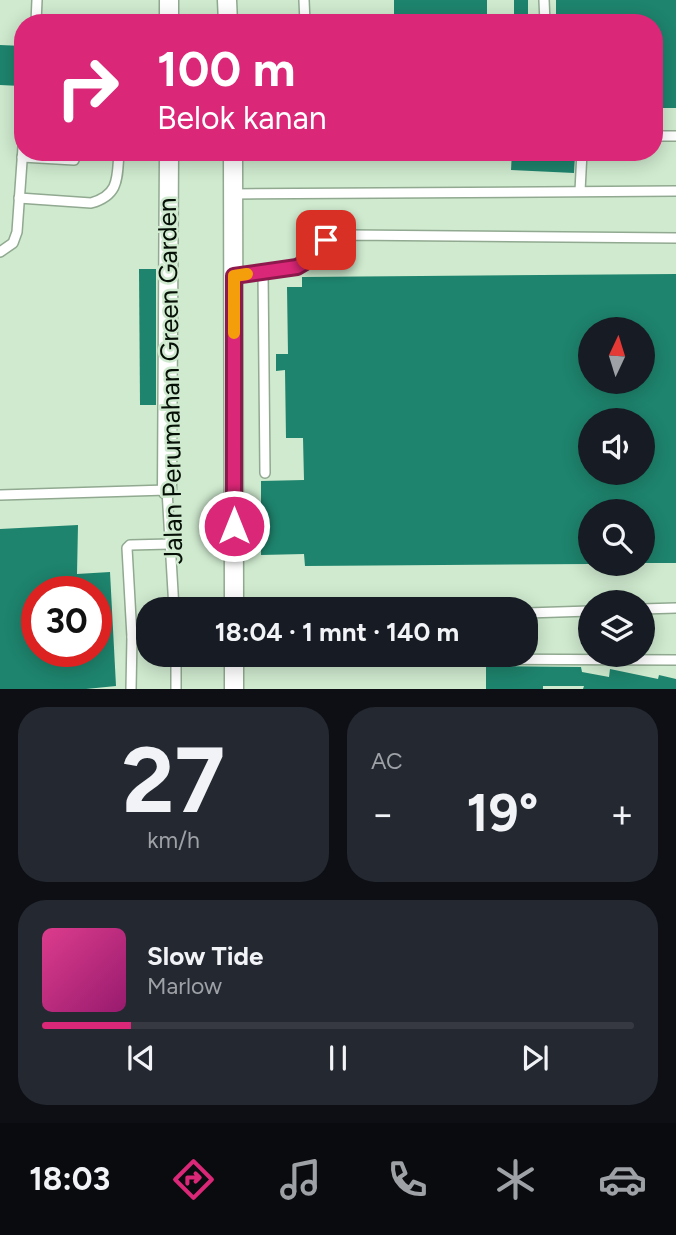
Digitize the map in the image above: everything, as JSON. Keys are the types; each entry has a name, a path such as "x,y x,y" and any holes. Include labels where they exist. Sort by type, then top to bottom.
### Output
{"street":[{"name":"Jalan Perumahan Green Garden","path":"167,490 169,161"},
{"path":"233,161 234,597"},
{"path":"234,667 234,689"}],"lane":[{"path":"0,252 13,243 17,232 21,161"},
{"path":"19,198 91,203 103,200 110,195 116,184 119,161"},
{"path":"580,191 582,161"},
{"path":"234,194 676,191"},
{"path":"234,276 303,264 326,240 349,236 676,238"},
{"path":"263,272 265,473"},
{"path":"0,495 167,490"},
{"name":"Jalan Perumahan Green Garden","path":"167,490 173,597"},
{"path":"131,689 132,637 127,548 130,545 170,544"},
{"path":"655,609 676,608"},
{"path":"538,613 578,611"},
{"path":"132,637 136,637"},
{"path":"538,659 676,660"},
{"path":"176,667 176,689"}],"building":[{"path":"394,0 487,0 487,14 394,14"},
{"path":"514,0 528,0 528,14 514,14"},
{"path":"556,0 676,0 676,108 663,108 663,14 556,14"},
{"path":"0,45 14,46 14,86 0,85"},
{"path":"512,161 575,161 574,173 511,170"},
{"path":"139,269 156,269 156,405 140,405"},
{"path":"676,274 676,563 655,563 655,499 578,499 578,564 305,566 304,554 261,555 261,481 304,480 303,438 286,438 285,370 276,371 276,354 288,354 287,287 302,287 302,277"},
{"path":"78,525 77,574 110,572 110,576 21,576 21,667 112,667 112,610 116,686 86,689 0,689 0,529"},
{"path":"486,667 581,667 582,672 609,677 610,669 658,679 659,675 676,679 676,689 543,686 543,689 486,689"}],"slow traffic":[{"path":"234,333 234,276 247,274"}],"route":[{"path":"234,526 234,276 297,267 309,260 326,240"}]}
